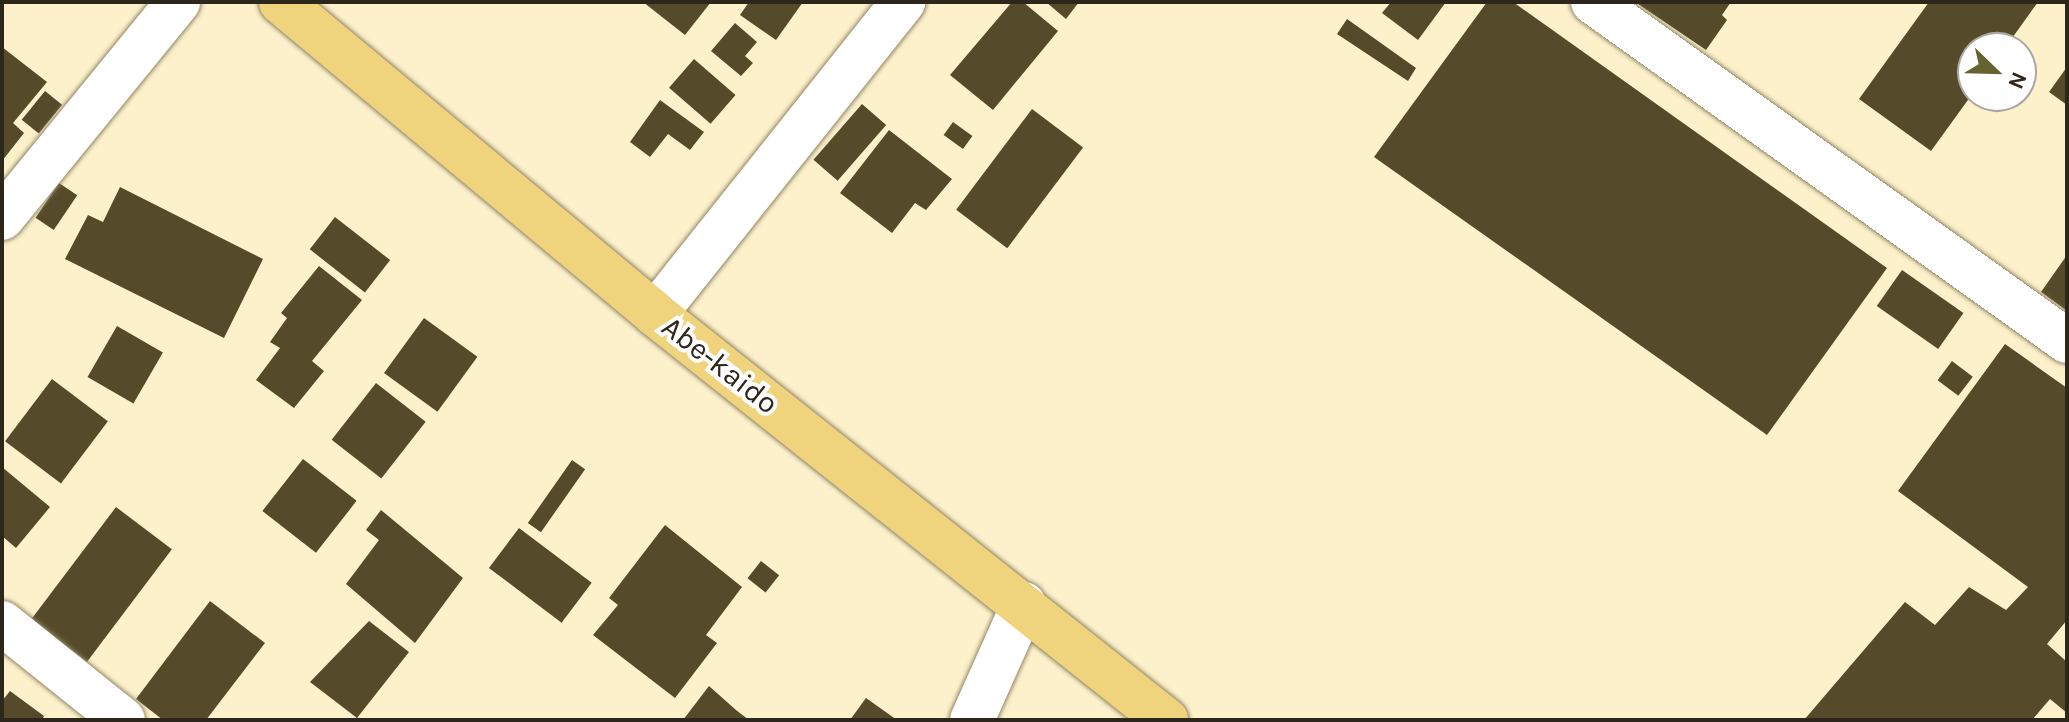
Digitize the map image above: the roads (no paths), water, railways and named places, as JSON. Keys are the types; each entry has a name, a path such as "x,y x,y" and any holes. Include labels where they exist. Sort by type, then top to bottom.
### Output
{"main road":[{"name":"Abe-kaido","path":"281,2 655,314 1024,604 1166,720"}],"street":[{"path":"2,218 178,2"},
{"path":"655,314 903,2"},
{"path":"1593,2 2067,341"},
{"path":"972,720 1024,604"},
{"path":"2,623 123,720"}]}
